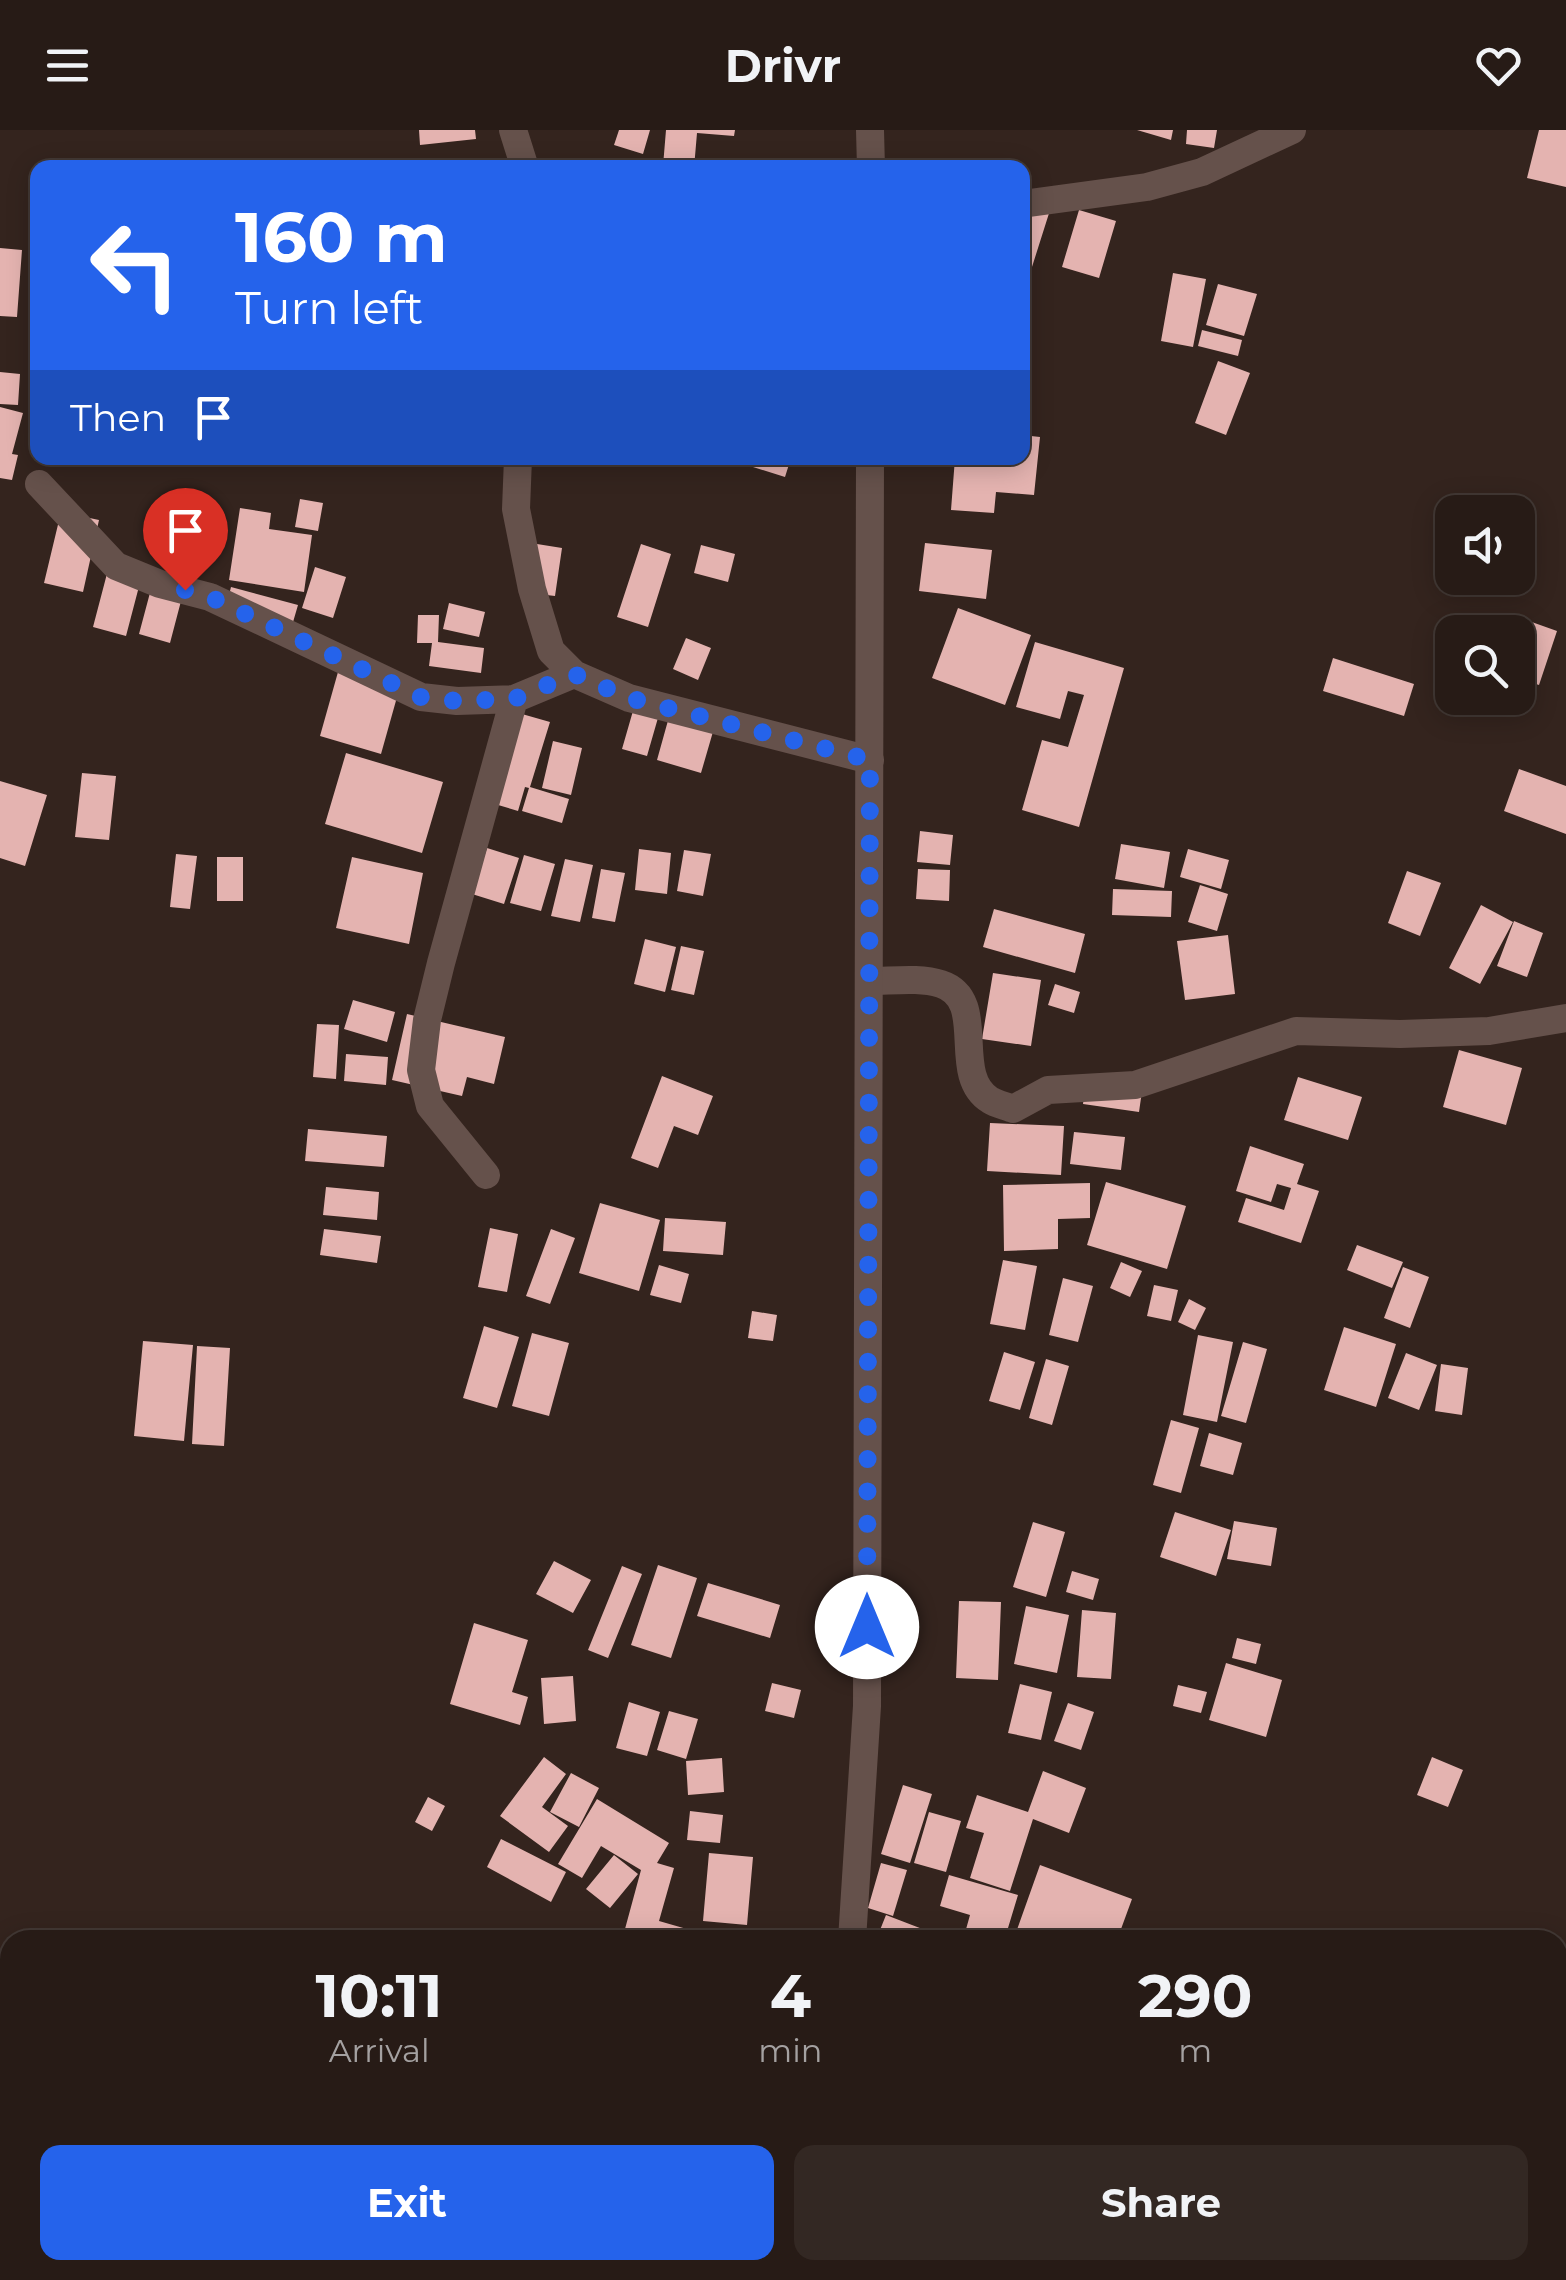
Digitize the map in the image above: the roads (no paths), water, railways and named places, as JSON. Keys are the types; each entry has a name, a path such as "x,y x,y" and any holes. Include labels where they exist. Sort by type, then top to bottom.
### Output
{"street":[{"path":"513,130 522,160"},
{"path":"870,130 871,160"},
{"path":"1030,203 1147,187 1202,172 1292,130"},
{"path":"518,465 516,510 532,589 551,651 574,674 629,698 870,760"},
{"path":"853,1930 867,1706 870,465"},
{"path":"40,484 116,566 160,584 210,597 359,671 421,697 457,701 514,699 574,674"},
{"path":"486,1175 430,1106 421,1070 427,1020 441,962 514,699"},
{"path":"870,981 939,983 955,991 963,1002 969,1059 978,1088 989,1100 1012,1109 1048,1090 1135,1085 1296,1031 1400,1034 1489,1030 1566,1018"}]}
